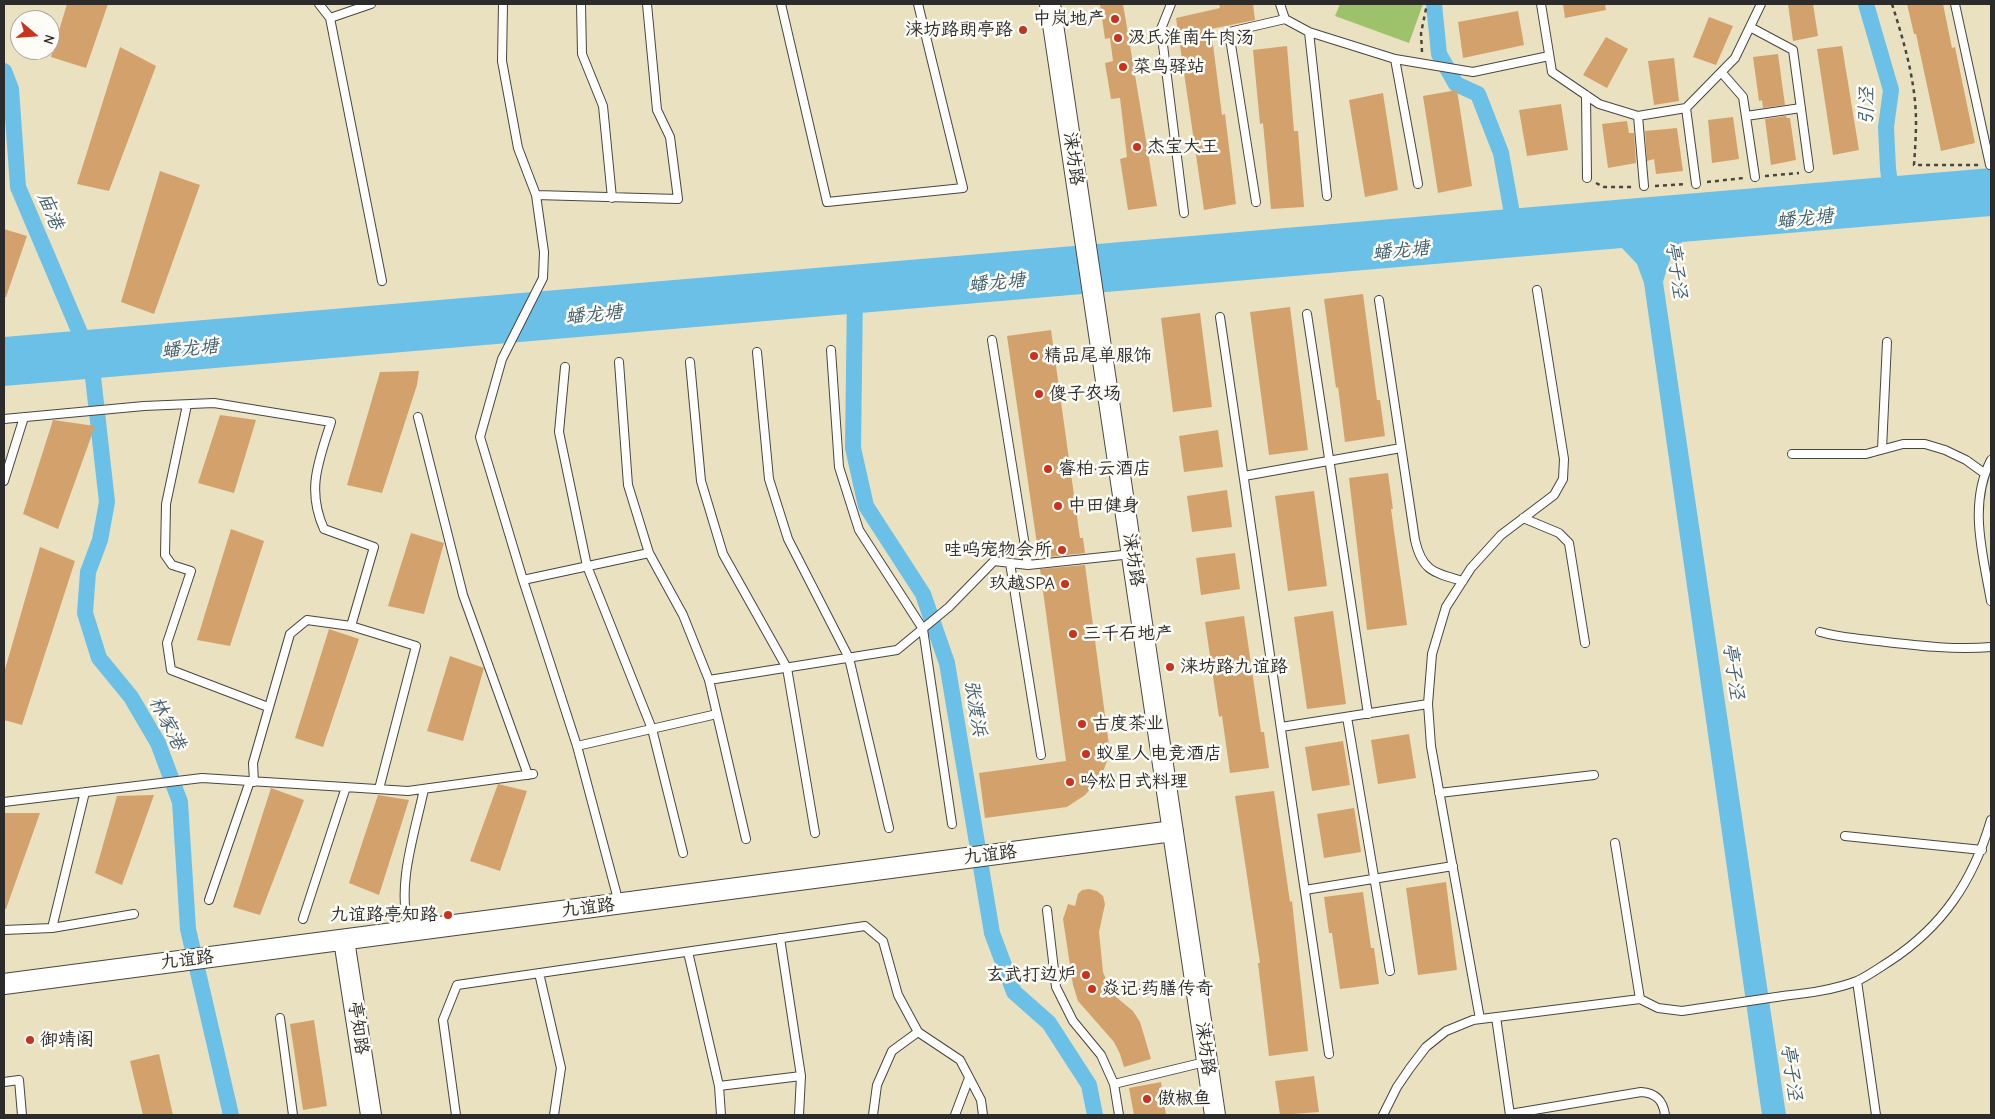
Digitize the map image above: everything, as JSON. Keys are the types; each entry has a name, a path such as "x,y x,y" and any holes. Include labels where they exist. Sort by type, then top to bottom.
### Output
{"street":[{"name":"涞坊路","path":"1050,4 1215,1115"},
{"name":"九谊路","path":"4,984 1173,831"},
{"name":"亭知路","path":"344,940 371,1115"}],"lane":[{"path":"319,4 330,18 382,281"},
{"path":"330,18 371,4"},
{"path":"503,4 502,61 518,148 536,195 544,252 542,278 502,359 480,437 523,580 577,746 620,904"},
{"path":"581,4 582,54 603,106 612,198"},
{"path":"536,195 678,199 670,137 658,110 648,4"},
{"path":"781,4 826,202 963,188 918,4"},
{"path":"1171,4 1160,29 1184,212"},
{"path":"1280,4 1286,19 1308,32 1395,59 1473,72 1550,56"},
{"path":"1541,4 1552,72 1600,104 1638,116 1686,108 1735,58 1761,4"},
{"path":"1956,4 1990,165"},
{"path":"1256,202 1229,32 1286,19"},
{"path":"1750,27 1793,50 1809,168"},
{"path":"1308,32 1327,196"},
{"path":"1395,59 1418,184"},
{"path":"1722,73 1744,97 1754,177"},
{"path":"1586,95 1588,178"},
{"path":"1686,108 1696,184"},
{"path":"1746,116 1801,108"},
{"path":"1638,116 1644,186"},
{"path":"1480,1019 1431,746 1428,704 1432,654 1446,607 1472,568 1501,535 1554,495 1563,479 1564,460 1537,290"},
{"path":"1380,300 1419,557 1430,570 1463,581"},
{"path":"1308,314 1368,714"},
{"path":"1220,317 1329,1054"},
{"path":"992,340 1028,565"},
{"path":"1882,449 1887,342"},
{"path":"831,350 839,468 859,530 923,629 952,824"},
{"path":"758,352 769,479 788,539 849,658 890,828"},
{"path":"619,362 628,485 649,553 683,615 709,680 746,839"},
{"path":"690,362 701,481 723,554 787,668 815,833"},
{"path":"565,367 559,432 587,566 652,729 683,853"},
{"path":"4,419 122,408 214,403 331,422 314,486 316,512 324,529 374,547 351,626"},
{"path":"188,405 166,504 165,554 172,565 191,571 167,643 171,670 268,707"},
{"path":"4,481 24,417"},
{"path":"4,802 196,779 408,791 531,774 464,595 418,417"},
{"path":"1792,454 1866,454 1903,444 1926,444 1966,460 1984,473"},
{"path":"1244,476 1401,448"},
{"path":"1991,460 1984,473 1979,504 1979,536 1991,601"},
{"path":"1523,518 1559,533 1569,543 1585,642"},
{"path":"523,580 649,553"},
{"path":"709,680 897,650 949,608 994,562 1028,565 1132,554"},
{"path":"1010,563 1041,755"},
{"path":"209,900 252,781 253,763 290,634 308,620 351,626 416,646 379,789"},
{"path":"1820,632 1837,636 1926,647 1955,649 1991,647"},
{"path":"1281,727 1428,704"},
{"path":"577,746 717,714"},
{"path":"1347,717 1390,971"},
{"path":"1440,793 1594,775"},
{"path":"303,919 346,787"},
{"path":"410,931 403,902 408,863 424,789"},
{"path":"52,928 85,792"},
{"path":"1383,1115 1397,1087 1426,1047 1446,1031 1473,1020 1640,999 1658,1008 1682,1011 1802,994 1857,981 1902,953 1948,910 1966,884 1989,839 1991,820"},
{"path":"1845,836 1982,850"},
{"path":"1615,843 1640,999"},
{"path":"1305,890 1453,866"},
{"path":"1047,910 1056,987 1073,1021 1101,1055 1114,1084 1119,1115"},
{"path":"4,930 52,928 134,914"},
{"path":"456,1115 443,1020 457,985 865,926 883,941 898,995 918,1032 960,1060 981,1100 983,1115"},
{"path":"780,938 801,1076 799,1115"},
{"path":"688,952 718,1086 721,1115"},
{"path":"539,973 560,1068 554,1115"},
{"path":"1857,981 1876,1115"},
{"path":"1496,1017 1510,1115 1641,1092 1650,1093 1659,1098 1664,1107 1665,1115"},
{"path":"280,1018 293,1115"},
{"path":"874,1115 877,1085 892,1051 918,1032"},
{"path":"1114,1084 1207,1062"},
{"path":"718,1086 801,1076"},
{"path":"955,1115 969,1078"},
{"path":"4,1082 19,1080 22,1115"}],"path":[{"path":"1422,64 1421,33 1427,4"},
{"path":"1892,4 1906,47 1912,85 1916,121 1914,165 1990,165"}],"green space":[{"path":"1340,4 1423,4 1409,43 1335,16"}],"water":[{"name":"蟠龙塘","path":"1991,168 1991,216 1682,242 1669,262 1663,282 1786,1115 1762,1115 1644,283 1637,264 1622,248 4,386 4,337"}],"building":[{"path":"67,4 108,4 86,68 60,60 60,27"},
{"path":"1100,4 1123,4 1157,206 1128,210 1120,159 1127,157 1120,98 1111,99 1105,63 1113,61 1110,38 1105,39"},
{"path":"1219,4 1253,4 1255,20 1211,29 1222,115 1225,114 1236,204 1204,210 1176,18 1220,8"},
{"path":"1563,4 1605,4 1606,10 1565,18"},
{"path":"1788,4 1813,4 1818,36 1793,41"},
{"path":"1907,4 1943,4 1952,48 1955,47 1975,143 1941,151 1916,34 1914,34"},
{"path":"1518,11 1524,45 1463,58 1458,22"},
{"path":"1709,17 1733,26 1716,65 1693,57"},
{"path":"1606,37 1628,49 1607,88 1583,75"},
{"path":"1287,46 1294,131 1298,131 1304,207 1271,209 1263,123 1260,124 1253,50"},
{"path":"1842,46 1859,150 1833,155 1817,49"},
{"path":"120,47 156,66 109,191 77,184"},
{"path":"1778,54 1785,105 1763,108 1762,100 1759,101 1753,57"},
{"path":"1674,58 1679,101 1654,105 1648,61"},
{"path":"1457,90 1472,186 1438,193 1423,96"},
{"path":"1383,93 1398,190 1365,197 1349,100"},
{"path":"1561,104 1568,150 1527,156 1519,110"},
{"path":"1786,116 1790,118 1796,160 1771,165 1765,119"},
{"path":"1733,117 1739,159 1712,163 1708,120"},
{"path":"1627,121 1629,133 1634,133 1636,163 1608,168 1602,124"},
{"path":"1677,128 1683,171 1656,174 1654,159 1647,161 1645,131"},
{"path":"160,171 200,185 154,314 121,302"},
{"path":"4,229 27,236 6,297 4,297"},
{"path":"1363,294 1377,400 1380,400 1385,436 1345,442 1324,299"},
{"path":"1290,307 1308,450 1269,455 1250,312"},
{"path":"1200,313 1212,407 1173,412 1161,318"},
{"path":"1051,330 1080,538 1083,538 1085,553 1039,558 1007,336"},
{"path":"419,371 417,385 382,493 347,485 380,372"},
{"path":"220,415 256,420 234,493 198,483"},
{"path":"53,420 95,426 58,529 23,514"},
{"path":"1218,430 1223,467 1184,472 1179,436"},
{"path":"1388,473 1407,625 1367,630 1349,478"},
{"path":"1227,490 1232,527 1192,532 1187,496"},
{"path":"1314,491 1327,586 1288,591 1275,496"},
{"path":"231,529 264,541 230,646 197,640"},
{"path":"411,533 444,543 424,614 388,606"},
{"path":"40,547 75,561 22,725 4,720 4,673"},
{"path":"1235,553 1240,589 1201,595 1196,558"},
{"path":"1085,565 1110,753 1101,777 1085,795 1067,807 985,818 979,773 1066,761 1040,569"},
{"path":"1333,611 1346,704 1307,709 1294,617"},
{"path":"1244,616 1261,732 1264,732 1269,768 1230,773 1222,716 1219,717 1205,622"},
{"path":"329,629 359,639 323,747 295,738"},
{"path":"450,656 484,668 463,741 427,731"},
{"path":"1409,734 1416,778 1378,784 1371,740"},
{"path":"1343,741 1350,785 1312,791 1305,747"},
{"path":"498,784 527,791 500,871 470,861"},
{"path":"271,788 304,800 260,915 233,907"},
{"path":"1274,791 1290,902 1292,901 1308,1051 1269,1056 1258,963 1260,963 1235,796"},
{"path":"154,795 122,885 95,873 117,796"},
{"path":"378,795 409,800 379,895 349,883"},
{"path":"1354,808 1361,852 1324,858 1317,814"},
{"path":"5,813 40,813 6,909 4,909 4,819"},
{"path":"1446,882 1457,970 1418,975 1406,888"},
{"path":"1082,890 1097,891 1103,896 1105,904 1099,932 1103,972 1116,997 1133,1011 1140,1022 1151,1059 1124,1067 1114,1042 1078,1001 1073,985 1063,919 1068,904 1075,906 1078,894"},
{"path":"1363,892 1371,948 1374,948 1379,984 1340,989 1332,933 1329,933 1324,897"},
{"path":"314,1020 327,1106 303,1110 290,1024"},
{"path":"159,1054 173,1115 143,1115 130,1061"},
{"path":"1314,1076 1319,1112 1280,1115 1275,1081"},
{"path":"1161,1082 1166,1115 1134,1115 1129,1088"}],"waterway":[{"path":"1434,4 1439,54 1456,84 1478,94 1501,153 1515,230"},
{"name":"引泾","path":"1866,4 1891,90 1886,127 1888,169 1892,197"},
{"name":"林家港","path":"4,71 11,89 18,187 91,359 107,502 100,540 88,572 85,613 99,658 131,697 158,743 180,802 188,929 231,1115"},
{"name":"张渡浜","path":"855,294 853,448 866,506 923,594 947,663 992,933 1014,992 1049,1023 1089,1085 1095,1115"}],"place":[{"name":"中岚地产","path":"1115,19"},
{"name":"涞坊路朗亭路","path":"1023,30"},
{"name":"汲氏淮南牛肉汤","path":"1118,38"},
{"name":"菜鸟驿站","path":"1123,67"},
{"name":"杰宝大王","path":"1137,147"},
{"name":"精品尾单服饰","path":"1034,356"},
{"name":"傻子农场","path":"1039,394"},
{"name":"睿柏·云酒店","path":"1048,469"},
{"name":"中田健身","path":"1058,506"},
{"name":"哇呜宠物会所","path":"1062,550"},
{"name":"玖越SPA","path":"1065,584"},
{"name":"三千石地产","path":"1073,634"},
{"name":"涞坊路九谊路","path":"1170,667"},
{"name":"古度茶业","path":"1082,724"},
{"name":"蚁星人电竞酒店","path":"1086,754"},
{"name":"吟松日式料理","path":"1070,782"},
{"name":"九谊路亭知路","path":"448,915"},
{"name":"玄武打边炉","path":"1086,975"},
{"name":"焱记·药膳传奇","path":"1092,989"},
{"name":"御靖阁","path":"30,1040"},
{"name":"傲椒鱼","path":"1147,1099"}],"water label":[{"name":"庙港","path":"50,211"},
{"name":"亭子泾","path":"1676,270"},
{"name":"亭子泾","path":"1733,671"},
{"name":"亭子泾","path":"1791,1072"}]}
